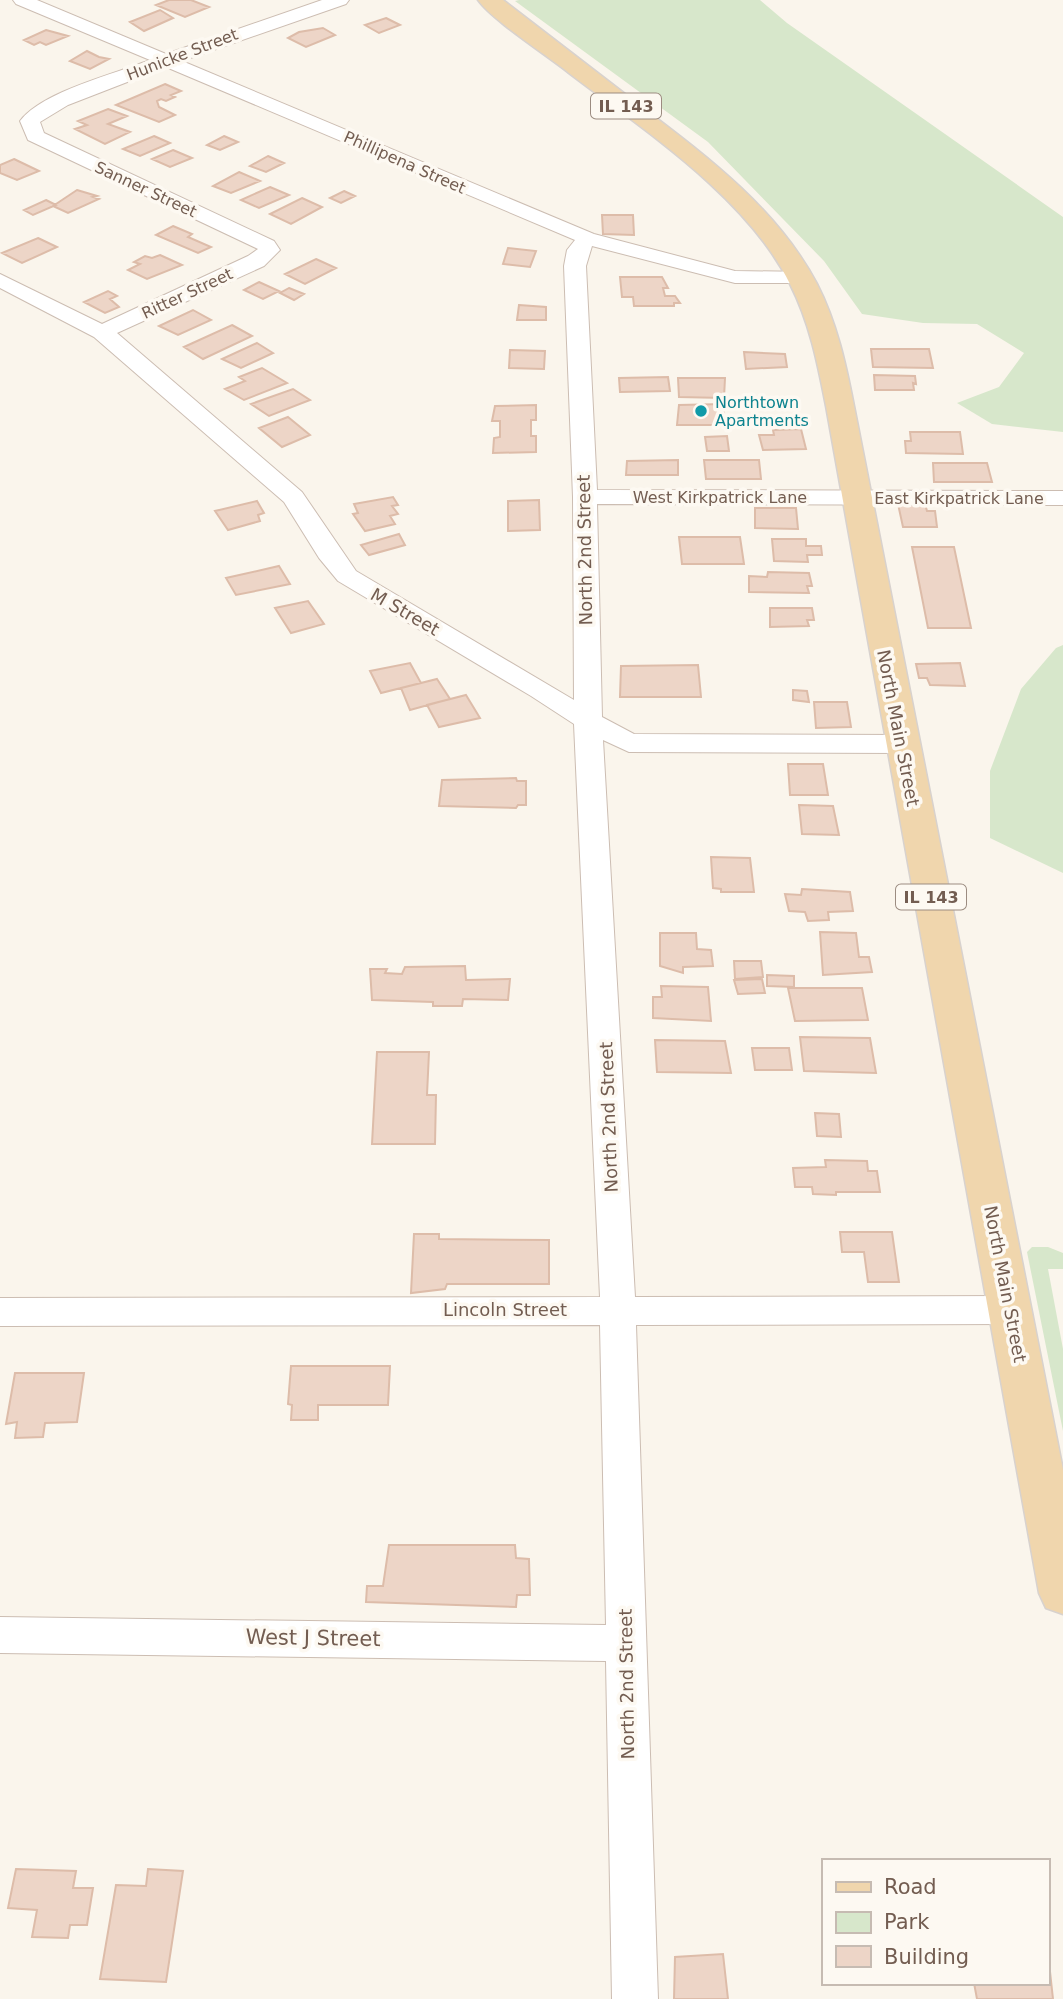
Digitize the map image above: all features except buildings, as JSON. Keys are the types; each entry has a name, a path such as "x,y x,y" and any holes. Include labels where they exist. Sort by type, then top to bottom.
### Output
{"main road":[{"name":"North Main Street","path":"489,0 659,131 733,194 757,218 800,277 818,317 856,499 1063,1593"}],"street":[{"name":"Phillipena Street","path":"22,0 587,238 735,277 800,277"},
{"name":"Hunicke Street","path":"30,121 60,103 165,59 260,24 340,0"},
{"name":"Sanner Street","path":"30,121 35,136 41,141 268,245 269,250"},
{"name":"North 2nd Street","path":"587,238 578,250 575,266 584,497 588,722 618,1309 635,1999"},
{"name":"Ritter Street","path":"102,332 245,266 265,256 269,250"},
{"name":"M Street","path":"0,280 102,332 293,497 307,513 337,566 347,576 541,690 588,722 629,743 901,744"},
{"name":"West Kirkpatrick Lane","path":"584,497 856,499"},
{"name":"East Kirkpatrick Lane","path":"856,499 1063,498"},
{"name":"Lincoln Street","path":"0,1312 1010,1310"},
{"name":"West J Street","path":"0,1635 626,1643"}],"green space":[{"path":"760,0 787,23 1063,217 1063,432 992,424 957,403 999,387 1024,353 977,324 923,323 862,314 824,261 708,142 515,1"},
{"path":"1063,645 1063,873 990,838 990,771 1021,689 1056,648"},
{"path":"1032,1247 1048,1247 1063,1253 1063,1269 1048,1269 1063,1349 1063,1431 1027,1252"}],"place":[{"name":"Northtown Apartments","path":"701,411"}]}
